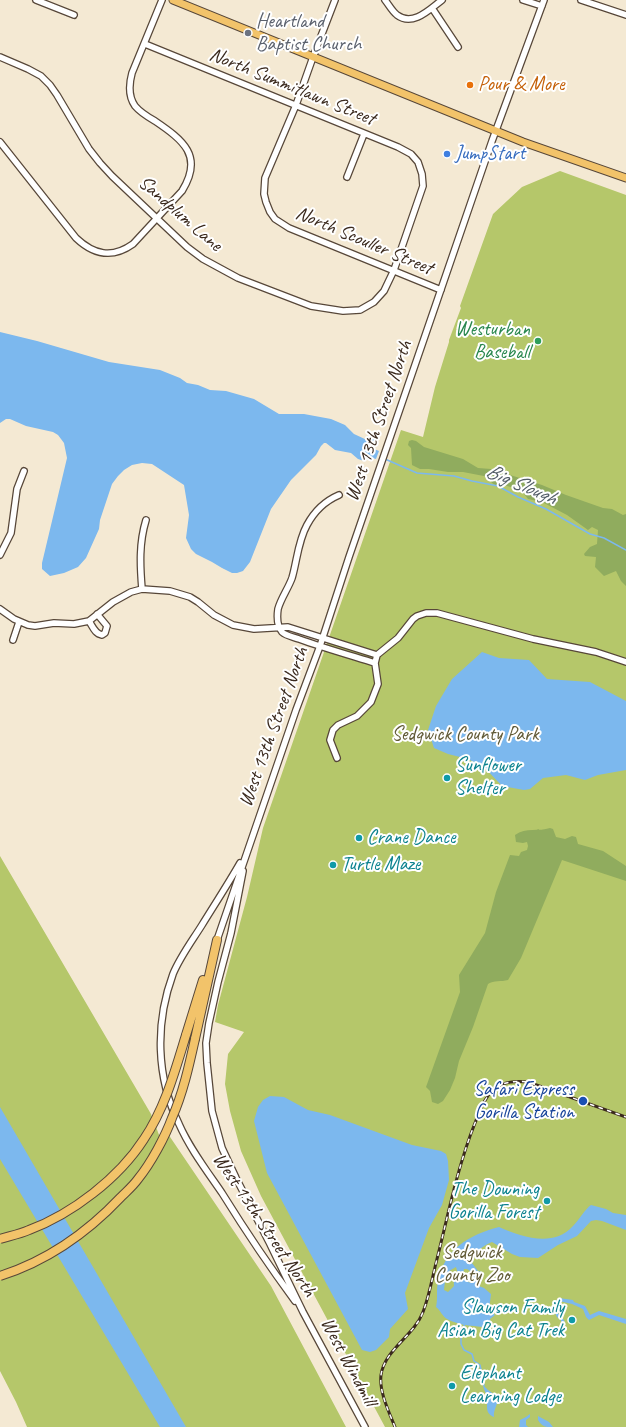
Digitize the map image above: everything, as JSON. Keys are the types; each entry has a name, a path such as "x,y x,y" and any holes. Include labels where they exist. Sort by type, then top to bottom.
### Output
{"highway":[{"path":"0,1239 29,1230 76,1206 122,1168 144,1139 163,1104 172,1080 217,940"},
{"path":"0,1276 50,1255 79,1236 106,1214 138,1179 158,1147 172,1118 186,1076 196,1039 217,940"}],"main road":[{"path":"173,0 523,142 626,178"}],"street":[{"path":"36,0 74,15"},
{"path":"0,142 84,246 92,250 108,253 118,252 133,244 182,191 188,182 191,166 191,159 182,141 141,112 135,105 129,90 130,81 162,0"},
{"path":"296,105 335,0"},
{"path":"385,0 397,15 411,19 419,17 442,0"},
{"path":"523,0 542,6"},
{"name":"West 13th Street North","path":"217,940 296,710 320,646 348,557 496,131 544,0"},
{"path":"581,0 626,16"},
{"path":"432,8 458,47"},
{"name":"North Summitlawn Street","path":"145,44 408,152 415,158 421,168"},
{"name":"Sandplum Lane","path":"0,57 41,76 50,84 85,143 100,163 187,247 203,259 238,278 311,306 352,311 360,310 367,307 380,297 394,270 422,191 423,180 421,168"},
{"name":"North Scouller Street","path":"296,105 265,178 264,194 270,212 275,218 289,228 441,290"},
{"path":"347,177 364,134"},
{"path":"0,555 11,533 17,489 24,471"},
{"path":"339,495 325,502 304,530 292,579 283,596 278,610 277,618 279,628 283,633 375,663"},
{"path":"142,588 140,554 146,520"},
{"path":"0,609 19,622 35,626 54,623 74,624 89,620 113,602 142,588 170,591 185,595 198,602 223,621 233,625 254,629 288,627 377,654"},
{"path":"337,758 330,740 333,730 338,725 358,716 371,702 378,684 375,663 377,654 398,638 417,616 426,613 434,612 533,639 596,652 626,662"},
{"path":"89,620 94,630 102,635 105,633 107,626 97,614"},
{"path":"13,640 19,622"},
{"name":"West 13th Street North","path":"246,853 231,933 209,1023 206,1043 209,1093 212,1111 222,1148 303,1312"},
{"name":"West 13th Street North","path":"246,853 185,951 174,974 166,996 163,1014 160,1037 161,1059 170,1105 179,1125 260,1252 303,1312"},
{"name":"West Windmill","path":"303,1312 365,1427"}],"green space":[{"path":"560,171 626,195 626,1427 385,1427 261,1196 241,1151 230,1111 225,1084 228,1054 244,1032 215,1022 263,828 401,430 423,437 435,387 449,340 493,214 522,187"},
{"path":"412,440 424,447 463,459 478,468 491,469 542,485 603,508 612,509 623,515 626,514 626,586 621,581 616,571 604,576 595,567 596,557 585,556 584,554 590,547 597,544 598,530 592,527 588,530 567,515 542,502 528,499 521,490 504,485 499,487 492,483 489,477 463,472 420,469 412,465 411,448 408,445 409,441"},
{"path":"553,829 556,837 565,839 572,836 576,837 578,844 603,851 626,866 626,881 562,860 521,958 508,980 488,984 459,1061 455,1078 450,1090 443,1101 438,1104 432,1102 430,1091 426,1087 460,992 459,975 485,933 496,892 510,855 519,856 521,852 527,850 527,842 516,842 515,835 528,830"},
{"path":"0,856 151,1114 161,1140 166,1131 271,1286 346,1427 27,1427 0,1371"}],"water":[{"path":"0,332 109,362 160,370 180,378 187,383 198,385 210,390 226,391 254,399 279,414 304,414 331,419 345,425 354,434 367,440 371,439 374,435 376,438 373,444 374,449 379,451 376,459 369,457 364,461 358,459 351,453 335,450 324,443 316,455 291,480 271,509 250,562 243,571 237,573 232,573 222,568 196,554 191,549 186,538 189,515 184,485 152,464 142,463 132,465 124,470 112,484 100,520 99,529 86,558 78,567 64,573 50,576 42,569 42,563 67,458 64,443 58,435 53,432 26,426 10,419 6,419 0,423"},
{"path":"482,652 499,658 529,660 547,679 590,682 626,701 626,770 598,775 585,780 566,775 543,778 530,789 524,790 502,786 485,768 468,759 448,754 434,748 428,730 436,706 452,679"},
{"path":"270,1096 284,1097 308,1110 330,1115 412,1145 441,1151 446,1154 449,1180 442,1205 429,1228 405,1293 408,1309 390,1329 389,1337 376,1350 370,1352 362,1350 267,1173 254,1121 258,1107 263,1100"},
{"path":"0,1107 186,1427 160,1427 0,1159"},
{"path":"591,1205 606,1209 613,1213 626,1215 626,1230 602,1221 591,1221 577,1236 558,1245 538,1258 520,1257 492,1242 477,1252 472,1263 478,1271 482,1272 479,1286 491,1294 489,1310 495,1315 490,1319 491,1328 452,1321 446,1318 436,1307 437,1285 441,1270 452,1252 468,1239 499,1227 527,1237 547,1239 556,1237 565,1233 573,1226","holes":["456,1267 458,1274 454,1281 454,1286 448,1292 444,1290 445,1281 449,1271","464,1269 470,1271 472,1283 468,1282 463,1275"]},
{"path":"559,1298 573,1300 574,1302 585,1306 590,1315 599,1311 626,1319 626,1324 599,1315 589,1320 583,1309 572,1304 559,1301 555,1311 563,1318 564,1321 565,1328 561,1334 561,1320 557,1317 553,1309"},
{"path":"483,1386 498,1397 494,1417 488,1411 487,1396"},
{"path":"530,1414 530,1417 526,1420 526,1425 528,1427 519,1427 520,1420"},
{"path":"538,1416 549,1422 553,1427 546,1427 543,1425 538,1420"}],"waterway":[{"name":"Big Slough","path":"385,459 417,473 454,476 498,486 518,497 546,509 590,534 604,538 626,550"},
{"path":"464,1324 465,1330 461,1337 461,1344 464,1350 472,1354 474,1361 480,1365 484,1386"}],"railway":[{"path":"395,1427 383,1395 381,1375 388,1358 419,1321 423,1312 429,1294 453,1192 463,1157 475,1123 488,1096 494,1089 502,1084 528,1082 626,1117"}],"place":[{"name":"Heartland Baptist Church","path":"248,33"},
{"name":"Pour & More","path":"470,85"},
{"name":"JumpStart","path":"447,154"},
{"name":"Westurban Baseball","path":"538,341"},
{"name":"Sunflower Shelter","path":"447,778"},
{"name":"Crane Dance","path":"359,838"},
{"name":"Turtle Maze","path":"333,865"},
{"name":"Safari Express Gorilla Station","path":"583,1101"},
{"name":"The Downing Gorilla Forest","path":"547,1201"},
{"name":"Slawson Family Asian Big Cat Trek","path":"572,1320"},
{"name":"Elephant Learning Lodge","path":"452,1386"}],"park label":[{"name":"Sedgwick County Park","path":"465,735"},
{"name":"Sedgwick County Zoo","path":"472,1264"}]}
